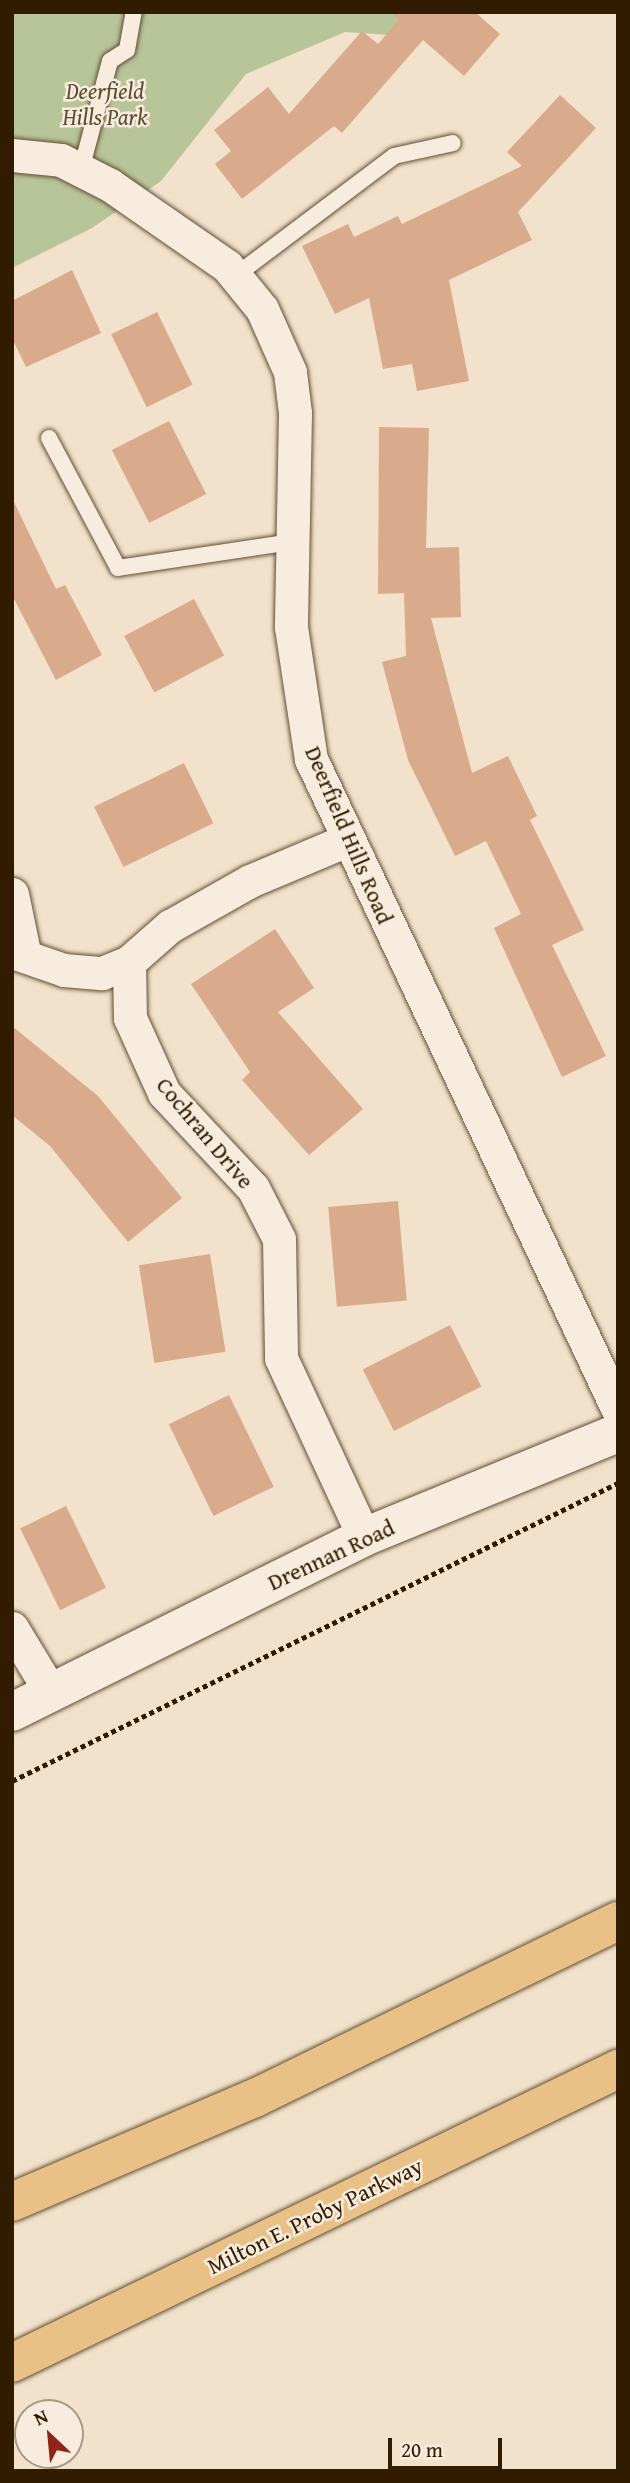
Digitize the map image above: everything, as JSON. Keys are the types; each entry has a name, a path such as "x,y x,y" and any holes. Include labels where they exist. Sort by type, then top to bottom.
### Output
{"highway":[{"path":"12,2202 255,2098 618,1921"},
{"name":"Milton E. Proby Parkway","path":"12,2363 618,2069"}],"street":[{"name":"Deerfield Hills Road","path":"12,155 61,160 187,234 235,276 262,309 290,372 293,541 291,627 299,700 312,759 347,841 618,1410"},
{"path":"12,894 18,952 64,970 102,973 129,962 181,919 250,881 347,841"},
{"name":"Cochran Drive","path":"129,962 130,1018 164,1093 253,1188 279,1239 281,1358 365,1537"},
{"name":"Drennan Road","path":"12,1712 365,1537 618,1433"},
{"path":"12,1628 50,1691"}],"lane":[{"path":"80,170 110,61 127,50 134,12"},
{"path":"235,276 394,156 453,143"},
{"path":"49,438 118,568 293,541"}],"path":[{"path":"12,1781 618,1483"}],"green space":[{"name":"Deerfield Hills Park","path":"12,12 405,12 391,35 345,32 246,74 161,181 92,228 12,268"}],"building":[{"path":"391,12 475,12 500,34 464,76 423,40 342,133 334,126 242,199 215,164 231,151 214,130 268,87 289,114 362,31 378,44 399,20"},
{"path":"560,95 596,128 518,212 532,240 449,280 469,381 417,391 412,364 383,369 369,298 335,314 302,246 348,224 354,237 398,216 402,224 522,166 507,152"},
{"path":"72,270 101,333 26,367 12,338 12,301"},
{"path":"157,312 193,385 147,407 111,334"},
{"path":"169,421 206,494 149,523 112,450"},
{"path":"379,427 429,428 426,548 459,547 461,617 431,618 472,773 508,756 537,816 530,820 584,930 552,945 606,1056 562,1077 494,928 521,914 486,841 455,856 408,760 382,662 406,656 404,593 378,594"},
{"path":"12,498 56,589 65,585 102,655 56,680 12,595"},
{"path":"194,599 224,656 154,693 124,636"},
{"path":"184,763 213,823 123,867 94,807"},
{"path":"275,929 314,988 278,1012 363,1109 309,1155 242,1080 250,1072 191,984"},
{"path":"12,1026 98,1096 182,1198 128,1242 50,1146 12,1115"},
{"path":"398,1201 407,1301 337,1307 328,1207"},
{"path":"210,1254 225,1352 154,1363 139,1265"},
{"path":"450,1325 481,1386 394,1431 363,1369"},
{"path":"229,1395 274,1487 213,1516 169,1424"},
{"path":"66,1506 106,1588 60,1610 20,1528"}]}
